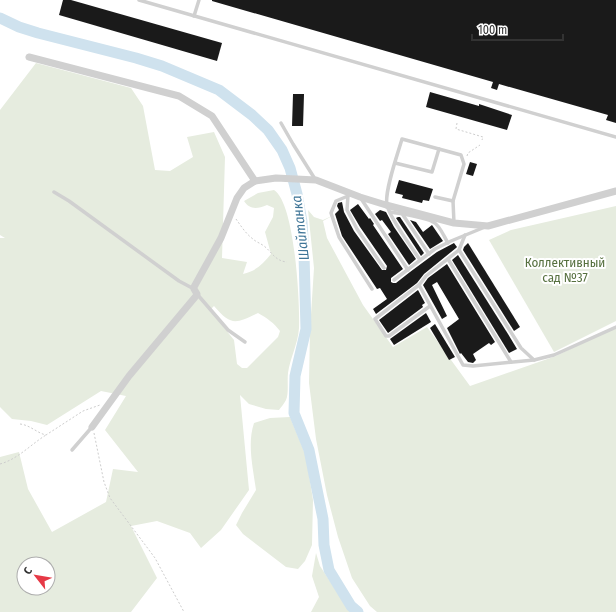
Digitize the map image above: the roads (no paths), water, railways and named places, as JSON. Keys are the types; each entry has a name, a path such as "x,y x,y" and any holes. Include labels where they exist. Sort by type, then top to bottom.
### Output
{"street":[{"path":"29,57 179,96 212,116 255,181"},
{"path":"92,427 129,376 195,291 221,238 237,198 244,188 255,181 276,178 316,180 348,194 360,196 386,205 454,223 488,226 616,191"}],"lane":[{"path":"139,0 616,137"},
{"path":"194,16 199,0"},
{"path":"281,123 316,180"},
{"path":"420,260 386,205 388,188 402,139 461,155 464,164 453,201 454,223"},
{"path":"396,162 432,172 438,149"},
{"path":"54,192 69,201 195,291 228,330 245,342"},
{"path":"348,194 347,210 357,229 384,268"},
{"path":"348,194 336,201 331,214 339,237 372,289"},
{"path":"360,196 408,270"},
{"path":"434,197 453,201"},
{"path":"390,212 434,222 448,243"},
{"path":"403,215 429,254"},
{"path":"394,280 420,260 448,243 488,226"},
{"path":"430,306 389,336 386,336 375,319 419,285 426,276 459,250 465,235"},
{"path":"459,250 521,348 534,360"},
{"path":"448,259 511,362"},
{"path":"419,285 463,365 473,366 534,360 554,355 616,327"},
{"path":"72,450 92,427"}],"waterway":[{"name":"Шайтанка","path":"0,18 19,27 38,33 162,66 219,90 252,115 268,130 282,150 290,168 297,194 302,222 304,255 306,329 295,376 294,413 309,450 323,519 324,545 329,570 351,606 358,612"}],"park label":[{"name":"Коллективный сад №37","path":"565,270"}]}
